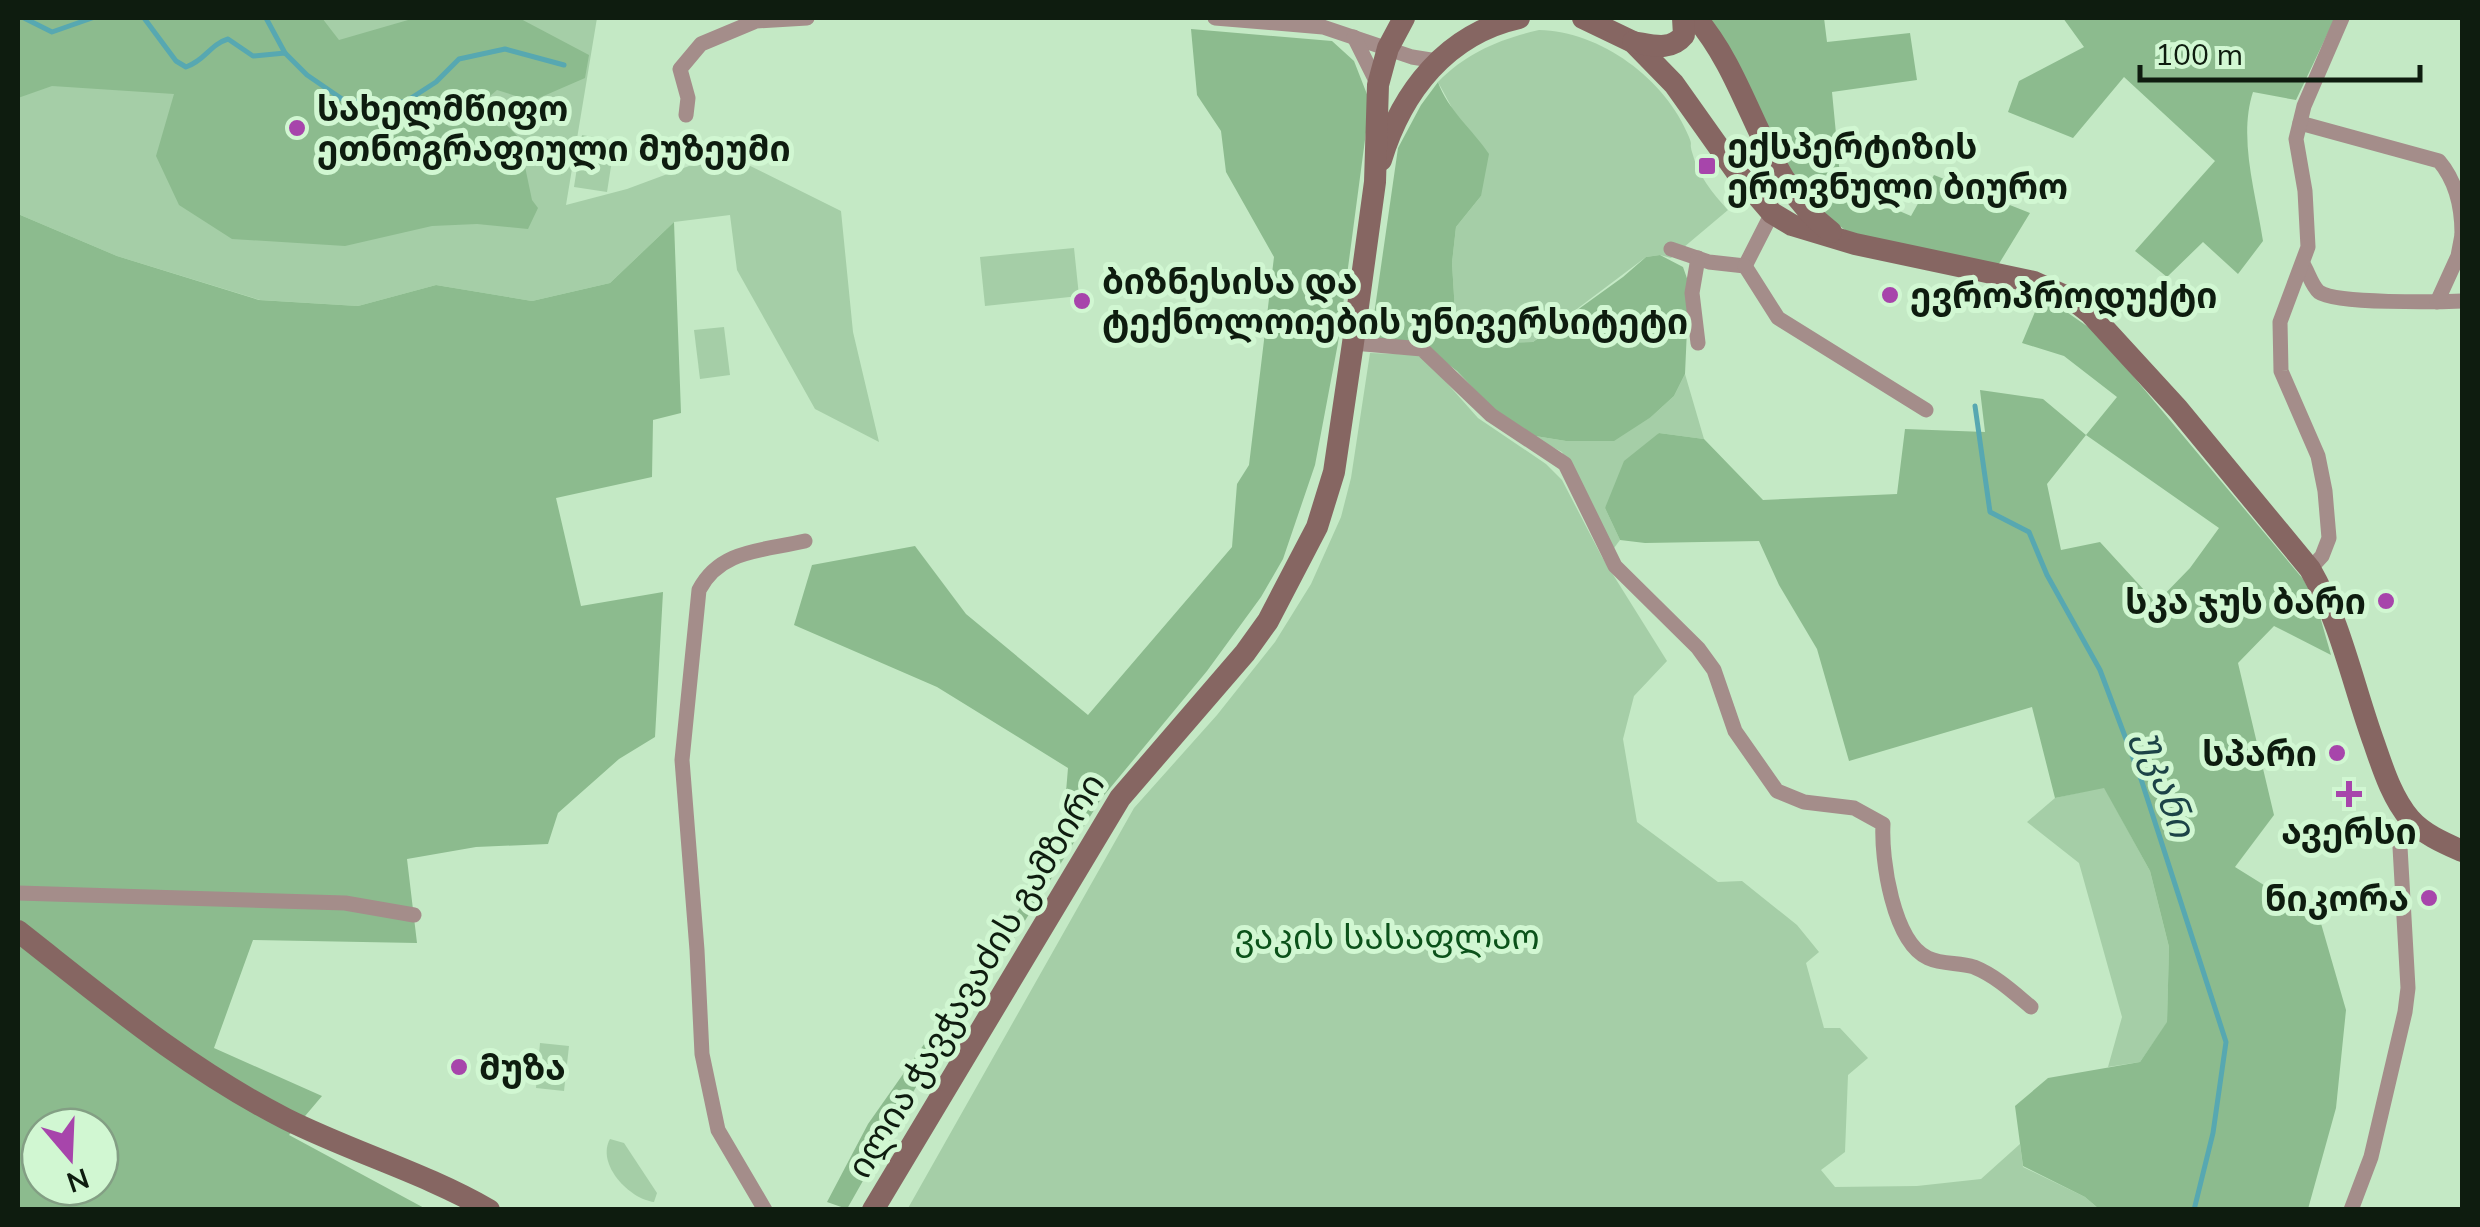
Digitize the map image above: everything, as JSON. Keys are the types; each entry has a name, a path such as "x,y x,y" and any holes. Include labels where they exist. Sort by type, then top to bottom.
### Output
{"main road":[{"path":"1374,182 1378,85 1388,48 1404,18"},
{"path":"1374,182 1395,122 1418,83 1438,60 1479,30 1519,18"},
{"path":"1582,18 1632,42 1663,47 1684,36 1683,18"},
{"path":"1696,18 1718,52 1784,182 1816,220 1842,240"},
{"path":"1632,42 1690,102 1735,170 1772,214 1792,225 1842,240 2016,277 2072,299 2106,328 2310,569 2324,592 2380,762 2410,818 2421,829 2462,851"},
{"name":"ილია ჭავჭავაძის გამზირი","path":"873,1210 1120,798 1245,652 1289,585 1317,526 1334,472 1374,182"},
{"path":"18,931 137,1028 208,1075 286,1118 489,1210"}],"street":[{"path":"686,115 688,98 680,69 700,44 756,21 807,18"},
{"path":"1215,18 1323,27 1412,57 1438,60"},
{"path":"2310,569 2322,556 2329,538 2325,491 2318,456 2285,386 2280,358 2284,307 2304,264 2309,228 2297,155 2300,123 2311,87 2342,18"},
{"path":"1354,36 1378,85"},
{"path":"2300,123 2439,161 2450,174 2462,215 2462,235 2458,256 2436,302"},
{"path":"1745,266 1772,214"},
{"path":"1672,249 1745,266 1778,318 1926,410"},
{"path":"1698,258 1692,294 1698,343"},
{"path":"2304,264 2315,286 2327,295 2462,300"},
{"path":"1354,343 1422,349 1491,415 1565,464 1614,566 1698,648 1714,670 1735,731 1777,791 1804,802 1854,808 1883,824 1886,870 1894,907 1907,939 1924,957 1971,966 2003,984 2031,1007"},
{"path":"765,1210 718,1130 702,1054 682,760 699,590 709,571 727,559 805,541"},
{"path":"2351,1210 2371,1157 2405,1012 2408,976 2400,846 2410,818"},
{"path":"18,893 345,903 414,915"}],"green space":[{"name":"სახელმწიფო ეთნოგრაფიული მუზეუმი","path":"18,18 597,18 566,205 627,189 724,153 841,211 853,332 879,442 815,409 737,270 730,215 674,222 610,283 532,301 436,285 358,306 260,300 117,256 18,214"},
{"name":"სახელმწიფო ეთნოგრაფიული მუზეუმი","path":"18,18 322,18 339,40 415,18 519,18 589,55 585,78 532,101 497,90 484,101 519,138 532,200 538,208 528,229 477,224 432,226 345,246 232,239 179,205 156,156 174,94 52,86 18,98"},
{"path":"1706,18 1824,18 1827,42 1910,33 1917,80 1832,92 1841,186 1911,216 1934,175 2030,213 1997,267 1849,233 1803,198"},
{"path":"2063,18 2335,18 2296,100 2253,92 2248,147 2263,241 2238,274 2203,242 2167,277 2135,251 2215,161 2124,77 2073,138 2008,112 2019,81 2084,47"},
{"path":"1191,29 1332,41 1354,61 1370,102 1338,343 1315,465 1283,559 1261,597 1207,671 1101,799 954,1034 929,1064 847,1209 827,1202 868,1124 1043,875 1062,840 1068,768 937,687 794,625 812,565 915,546 966,614 1088,715 1232,547 1237,484 1249,465 1274,257 1226,172 1221,131 1197,95"},
{"path":"1539,30 1585,39 1628,62 1648,78 1678,116 1702,176 1728,210 1671,258 1646,257 1533,342 1500,343 1455,312 1452,263 1456,227 1481,196 1451,106 1438,82 1484,48"},
{"path":"1438,82 1454,110 1489,154 1481,196 1456,227 1452,263 1455,312 1500,343 1533,342 1646,257 1660,255 1683,267 1689,284 1685,374 1674,396 1614,441 1566,441 1529,435 1497,413 1457,371 1424,346 1371,336 1398,148"},
{"path":"582,135 615,141 607,192 574,187"},
{"path":"18,214 117,256 259,300 358,306 436,285 532,301 610,283 674,222 681,413 653,420 652,477 556,498 581,606 663,592 655,737 619,759 558,813 548,844 476,847 407,859 417,943 253,940 214,1048 322,1096 289,1135 426,1209 18,1209"},
{"path":"1074,248 1079,296 985,306 980,257"},
{"path":"2042,295 2097,333 2303,579 2315,599 2331,655 2274,626 2238,663 2274,815 2235,867 2320,920 2346,1010 2336,1108 2308,1209 2099,1209 2085,1197 2023,1166 2015,1106 2048,1078 2140,1062 2167,1022 2169,947 2150,871 2104,788 2055,798 2032,707 1849,761 1817,649 1779,585 1759,541 1620,540 1605,508 1624,461 1659,433 1704,439 1763,500 1897,494 1905,429 1985,432 1980,390 2043,399 2086,435 2117,397 2064,356 2022,343","holes":["2086,435 2219,528 2190,568 2156,603 2100,542 2061,550 2047,484"]},
{"path":"724,327 730,375 700,379 694,330"},
{"name":"ვაკის სასაფლაო","path":"1370,353 1422,355 1478,418 1546,464 1562,480 1602,557 1667,661 1634,696 1623,739 1637,822 1718,882 1742,881 1797,925 1819,952 1806,963 1824,1028 1840,1028 1868,1058 1848,1075 1845,1152 1821,1170 1835,1187 1917,1186 1981,1179 2020,1144 2023,1167 2085,1197 2099,1209 907,1210 1134,808 1217,715 1275,642 1311,584 1341,517 1351,478"},
{"path":"1685,374 1704,439 1659,433 1605,508 1620,540 1614,548 1562,452 1529,435 1566,441 1651,417 1674,396"},
{"path":"2104,787 2150,871 2169,947 2167,1023 2140,1062 2108,1067 2122,1017 2079,863 2027,822 2055,798"},
{"path":"540,1043 569,1046 564,1091 536,1088"},
{"path":"610,1139 624,1143 657,1193 654,1202 635,1194 617,1179 607,1159"}],"waterway":[{"path":"24,18 52,32 92,18"},
{"path":"144,18 176,61 186,67 228,39 253,56 285,53 307,75 345,101 405,102 436,82 459,59 505,49 564,65"},
{"path":"266,18 285,53"},
{"name":"უკანი","path":"1975,406 1990,512 2029,532 2047,575 2100,670 2141,779 2226,1042 2213,1133 2194,1210"}],"place":[{"name":"სახელმწიფო ეთნოგრაფიული მუზეუმი","path":"297,128"},
{"name":"ექსპერტიზის ეროვნული ბიურო","path":"1707,166"},
{"name":"ევროპროდუქტი","path":"1890,295"},
{"name":"ბიზნესისა და ტექნოლოიების უნივერსიტეტი","path":"1082,301"},
{"name":"სკა ჯუს ბარი","path":"2386,601"},
{"name":"სპარი","path":"2337,753"},
{"name":"ავერსი","path":"2349,794"},
{"name":"ნიკორა","path":"2429,898"},
{"name":"მუზა","path":"459,1067"}]}
